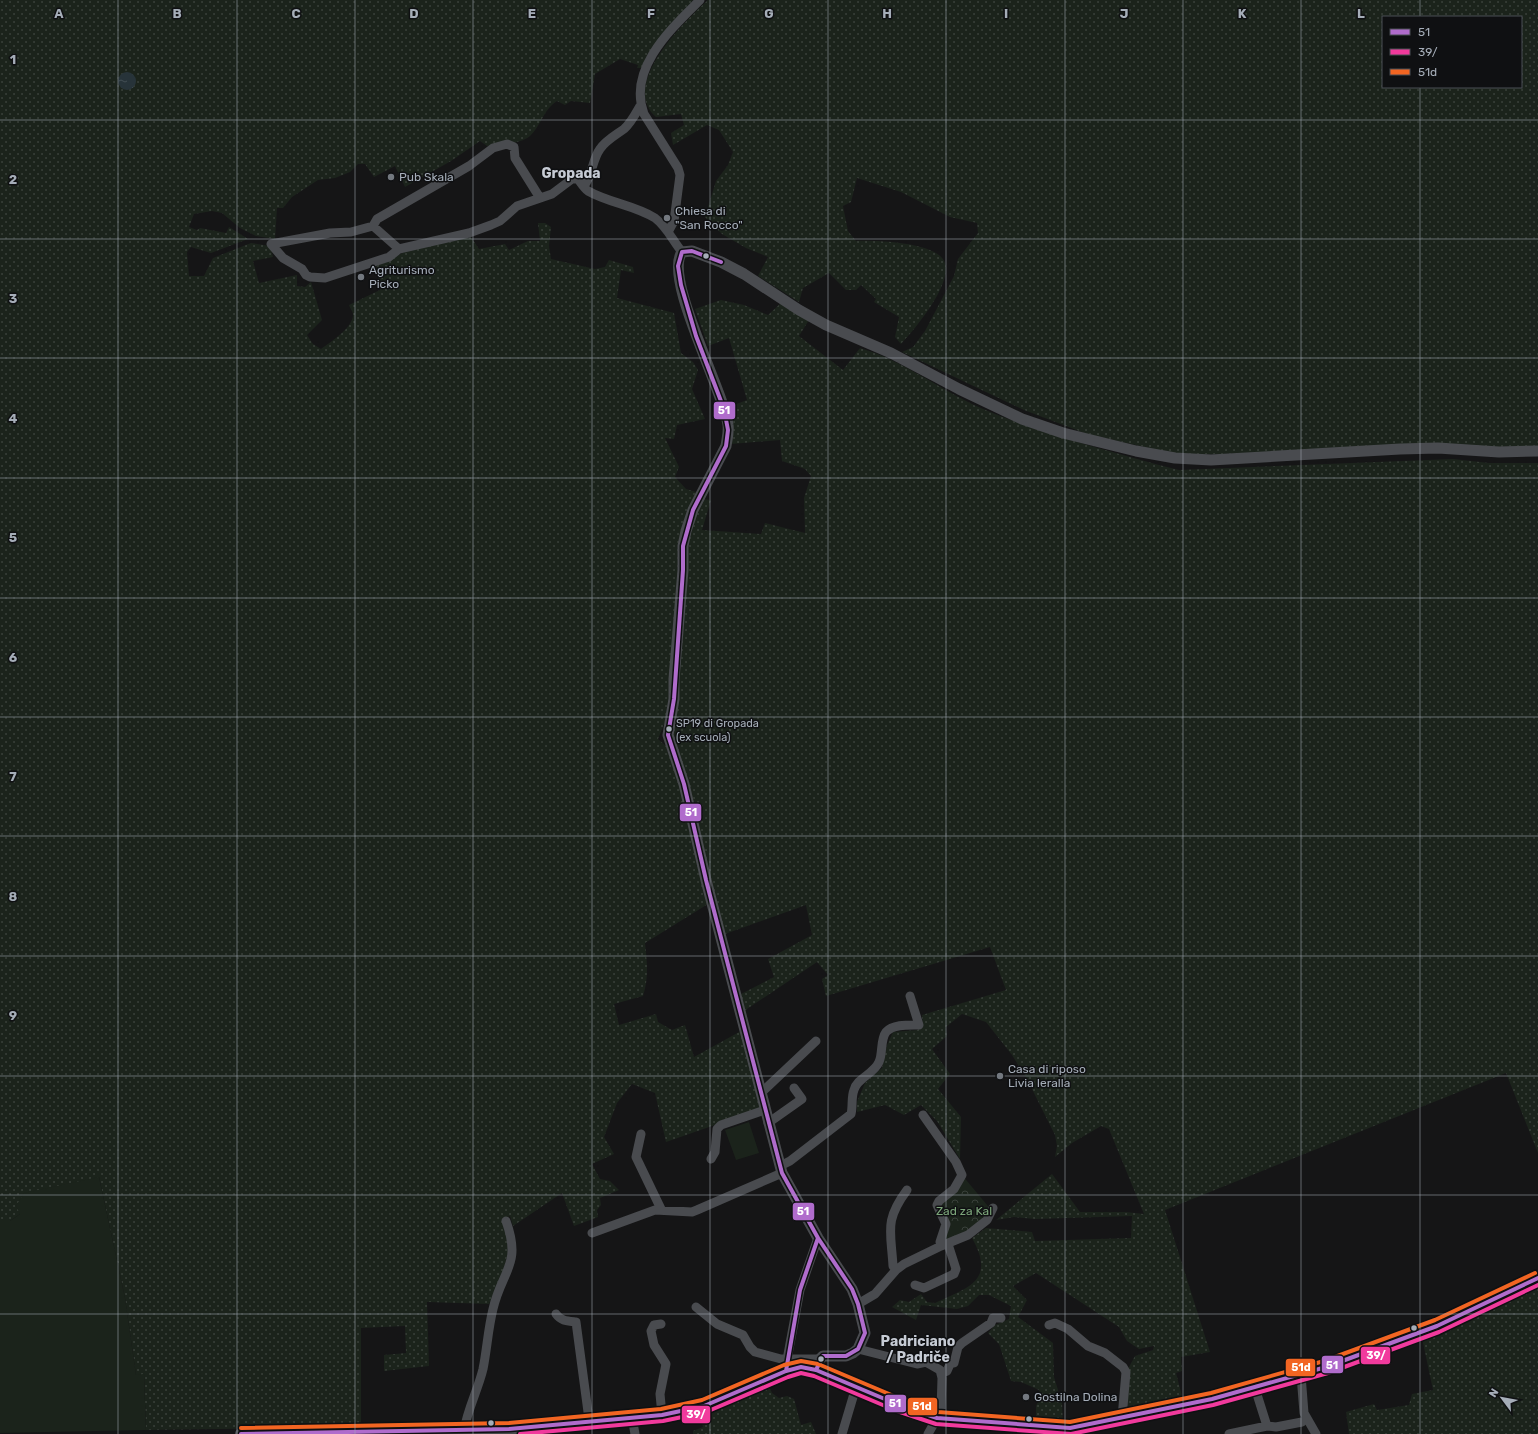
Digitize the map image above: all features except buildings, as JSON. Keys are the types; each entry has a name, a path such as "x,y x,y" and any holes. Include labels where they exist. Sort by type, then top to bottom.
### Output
{"main road":[{"path":"241,1434 509,1432 632,1417 662,1415 704,1406 786,1365 801,1367 818,1365 856,1387 937,1418 1070,1428 1122,1418 1255,1388 1301,1375 1412,1336 1469,1312 1538,1278"}],"street":[{"path":"584,186 593,170 594,161 600,149 607,141 625,128 640,106 642,79 650,60 673,28 700,0"},
{"path":"640,106 678,168 680,183 674,221 668,232"},
{"path":"540,198 515,158 514,147 507,144 493,148 469,166 378,219 373,226 351,232 330,233 271,244 283,258 302,269 310,277 318,278 389,257 399,249 468,233 491,225 500,221 517,206 552,194 572,179 578,179 587,190 603,198 642,211 663,225 682,252"},
{"path":"373,226 399,249"},
{"path":"682,252 692,251 721,262 744,274 799,310 826,325 890,353 959,389 1022,419 1063,433 1136,451 1175,458 1211,460 1400,449 1438,448 1499,452 1538,451"},
{"path":"682,252 678,258 681,284 693,325 726,415 728,438 726,446 693,510 682,546 681,592 674,679 674,699 668,735 684,784 706,880 781,1169 818,1238 852,1289 858,1304 864,1333 858,1349 846,1356 830,1355 818,1365"},
{"path":"592,1233 661,1210 692,1212 781,1169 851,1114 854,1089 859,1082 874,1070 879,1062 887,1032 895,1028 919,1025 910,996"},
{"path":"761,1093 816,1041"},
{"path":"768,1123 802,1098 794,1088"},
{"path":"711,1159 715,1152 717,1129 722,1125 765,1110"},
{"path":"915,1285 924,1288 954,1274 956,1268 944,1245 940,1242 946,1224 937,1205 939,1201 954,1190 962,1175 956,1162 923,1115"},
{"path":"641,1134 636,1157 661,1210"},
{"path":"896,1270 893,1266 889,1225 898,1201 907,1190"},
{"path":"858,1304 875,1294 896,1270 913,1259 968,1235 987,1220 993,1208"},
{"path":"463,1433 483,1368 492,1309 497,1292 511,1262 512,1242 506,1221"},
{"path":"696,1307 717,1324 743,1335 750,1348 755,1352 786,1365 800,1290 818,1238"},
{"path":"556,1314 559,1318 576,1322 588,1422"},
{"path":"942,1373 947,1371 951,1362 954,1363 958,1347 962,1343 991,1323 993,1318 1001,1318"},
{"path":"1049,1325 1055,1323 1068,1329 1088,1346 1099,1349 1123,1368 1126,1372 1122,1418"},
{"path":"661,1324 654,1325 651,1330 654,1345 666,1364 660,1394 662,1415"},
{"path":"858,1349 917,1364 926,1362 936,1367 942,1373 941,1411 928,1434"},
{"path":"1301,1375 1304,1413 1316,1434"},
{"path":"842,1434 856,1387"},
{"path":"1255,1388 1267,1426"},
{"path":"632,1417 635,1434"},
{"path":"1229,1434 1267,1426 1276,1427 1302,1422"},
{"path":"1017,1425 1030,1434"}],"green space":[{"path":"0,0 693,0 642,68 637,68 638,65 620,59 595,74 590,103 571,101 565,105 557,101 548,109 534,132 526,139 487,146 480,141 451,161 405,187 395,166 374,177 365,164 358,164 350,172 335,178 318,180 292,197 283,208 277,208 275,239 256,236 240,228 222,213 212,211 194,214 189,227 197,230 200,228 226,233 229,227 248,239 211,253 191,247 187,252 189,276 204,276 213,258 251,243 270,246 273,257 253,261 259,283 297,275 297,286 305,287 311,282 322,320 307,335 313,344 321,349 341,334 350,324 353,314 349,305 380,290 376,266 413,248 471,237 479,249 505,244 509,250 528,241 540,241 538,223 545,223 551,227 549,246 551,259 595,269 605,267 609,260 633,267 634,273 621,270 617,298 674,313 681,353 693,362 698,370 692,389 705,419 677,425 674,439 665,438 679,467 675,477 686,489 696,492 688,512 667,717 658,739 666,746 680,784 708,904 645,943 647,976 643,996 614,1004 619,1025 656,1014 658,1022 672,1030 685,1025 694,1057 741,1031 761,1107 758,1110 666,1142 655,1093 632,1084 617,1103 604,1137 614,1154 592,1164 600,1179 610,1181 619,1190 600,1198 601,1205 597,1210 598,1217 574,1226 562,1193 513,1226 510,1216 502,1220 510,1246 501,1278 489,1304 427,1302 429,1366 384,1371 384,1355 406,1353 405,1326 361,1328 361,1427 146,1430 144,1375 136,1375 125,1298 99,1177 20,1214 10,1221 0,1221"},
{"path":"708,0 1538,0 1538,446 1180,455 1087,434 1024,410 902,352 913,347 925,331 954,276 958,259 978,233 977,223 950,217 901,192 857,178 851,202 843,206 848,231 856,241 877,241 905,244 931,251 940,256 945,263 946,272 938,294 923,318 901,344 895,337 899,317 874,302 876,299 861,285 856,290 846,290 829,273 803,288 799,302 758,276 768,257 746,248 722,234 705,217 716,181 728,165 733,152 719,130 707,125 673,145 671,133 684,125 681,114 656,117 647,104 645,88 650,72 659,55 671,38"},
{"path":"721,300 744,305 768,315 782,302 809,320 799,336 843,370 860,348 890,359 960,398 1003,417 1091,446 1179,470 1453,459 1489,463 1538,463 1538,1153 1506,1073 1165,1210 1210,1352 1181,1357 1182,1371 1176,1373 1183,1400 1127,1412 1129,1367 1135,1356 1153,1350 1154,1346 1139,1349 1127,1341 1119,1327 1036,1273 1013,1286 1027,1300 1018,1317 1053,1343 1054,1377 1062,1403 1063,1424 1036,1422 1036,1406 1040,1398 1039,1390 1021,1382 1011,1381 999,1344 988,1333 995,1325 1009,1319 1011,1306 989,1295 979,1295 968,1306 957,1309 921,1305 916,1320 892,1307 900,1300 909,1302 921,1294 927,1302 935,1303 968,1287 975,1281 980,1273 981,1264 979,1252 972,1238 986,1228 1032,1232 1035,1241 1131,1238 1132,1216 1035,1219 1014,1217 996,1220 1052,1174 1080,1212 1126,1212 1144,1214 1109,1129 1101,1126 1072,1143 1055,1157 1057,1146 1055,1135 1028,1081 1012,1055 986,1022 962,1014 946,1027 947,1036 932,1049 950,1074 938,1089 961,1117 960,1159 937,1121 921,1105 904,1115 885,1105 857,1112 857,1102 865,1083 882,1068 887,1045 893,1032 917,1030 923,1027 922,1015 1006,990 990,947 826,996 822,979 828,975 817,962 744,1011 741,994 774,977 768,959 812,935 806,905 725,934 673,738 686,546 691,522 703,499 711,500 702,530 761,534 765,523 805,533 804,498 811,476 805,469 782,461 780,440 731,444 733,419 731,406 747,400 729,338 708,346 695,309"},
{"path":"749,1122 759,1153 736,1160 725,1130"},
{"name":"Zad za Kal","path":"962,1175 992,1211 987,1220 941,1246 945,1231 937,1205"},
{"path":"99,1177 125,1298 136,1375 144,1374 146,1430 0,1433 0,1221 10,1221 20,1214 16,1206 24,1193"},
{"path":"1538,1285 1538,1434 1349,1434 1346,1412 1374,1404 1377,1410 1409,1405 1412,1394 1433,1390 1422,1338"},
{"path":"768,1384 772,1393 779,1398 787,1396 794,1399 801,1425 811,1422 816,1434 693,1434 693,1431 703,1427 699,1414"}],"water":[{"path":"127,72 133,75 136,81 133,87 127,90 121,87 118,81 121,75"}],"transit line":[{"name":"51","path":"721,262 692,251 682,252 678,266 681,285 696,336 724,409 728,430 726,446 693,510 683,546 683,570 674,699 668,735 684,784 706,880 782,1173 818,1238 852,1289 858,1304 865,1333 858,1349 846,1356 823,1356 816,1370"},
{"name":"51","path":"786,1371 800,1290 818,1238"},
{"name":"51d","path":"241,1428 509,1423 661,1409 702,1400 784,1365 801,1361 818,1364 901,1399 938,1412 1070,1422 1211,1393 1324,1361 1435,1320 1535,1273"},
{"name":"51","path":"241,1434 509,1429 662,1415 704,1406 786,1371 801,1367 816,1370 899,1405 937,1418 1070,1428 1212,1399 1326,1367 1437,1326 1538,1278"},
{"name":"39/","path":"520,1434 663,1421 706,1412 788,1377 801,1373 814,1376 897,1411 936,1424 1071,1434 1213,1405 1328,1373 1439,1332 1538,1285"}],"place":[{"name":"Pub Skala","path":"391,177"},
{"name":"Chiesa di \"San Rocco\"","path":"667,218"},
{"name":"Agriturismo Picko","path":"361,277"},
{"name":"SP19 di Gropada (ex scuola)","path":"669,729"},
{"name":"Casa di riposo Livia Ieralla","path":"1000,1076"},
{"name":"Gostilna Dolina","path":"1026,1397"}],"district":[{"name":"Gropada","path":"571,173"},
{"name":"Padriciano / Padriče","path":"918,1350"}]}
